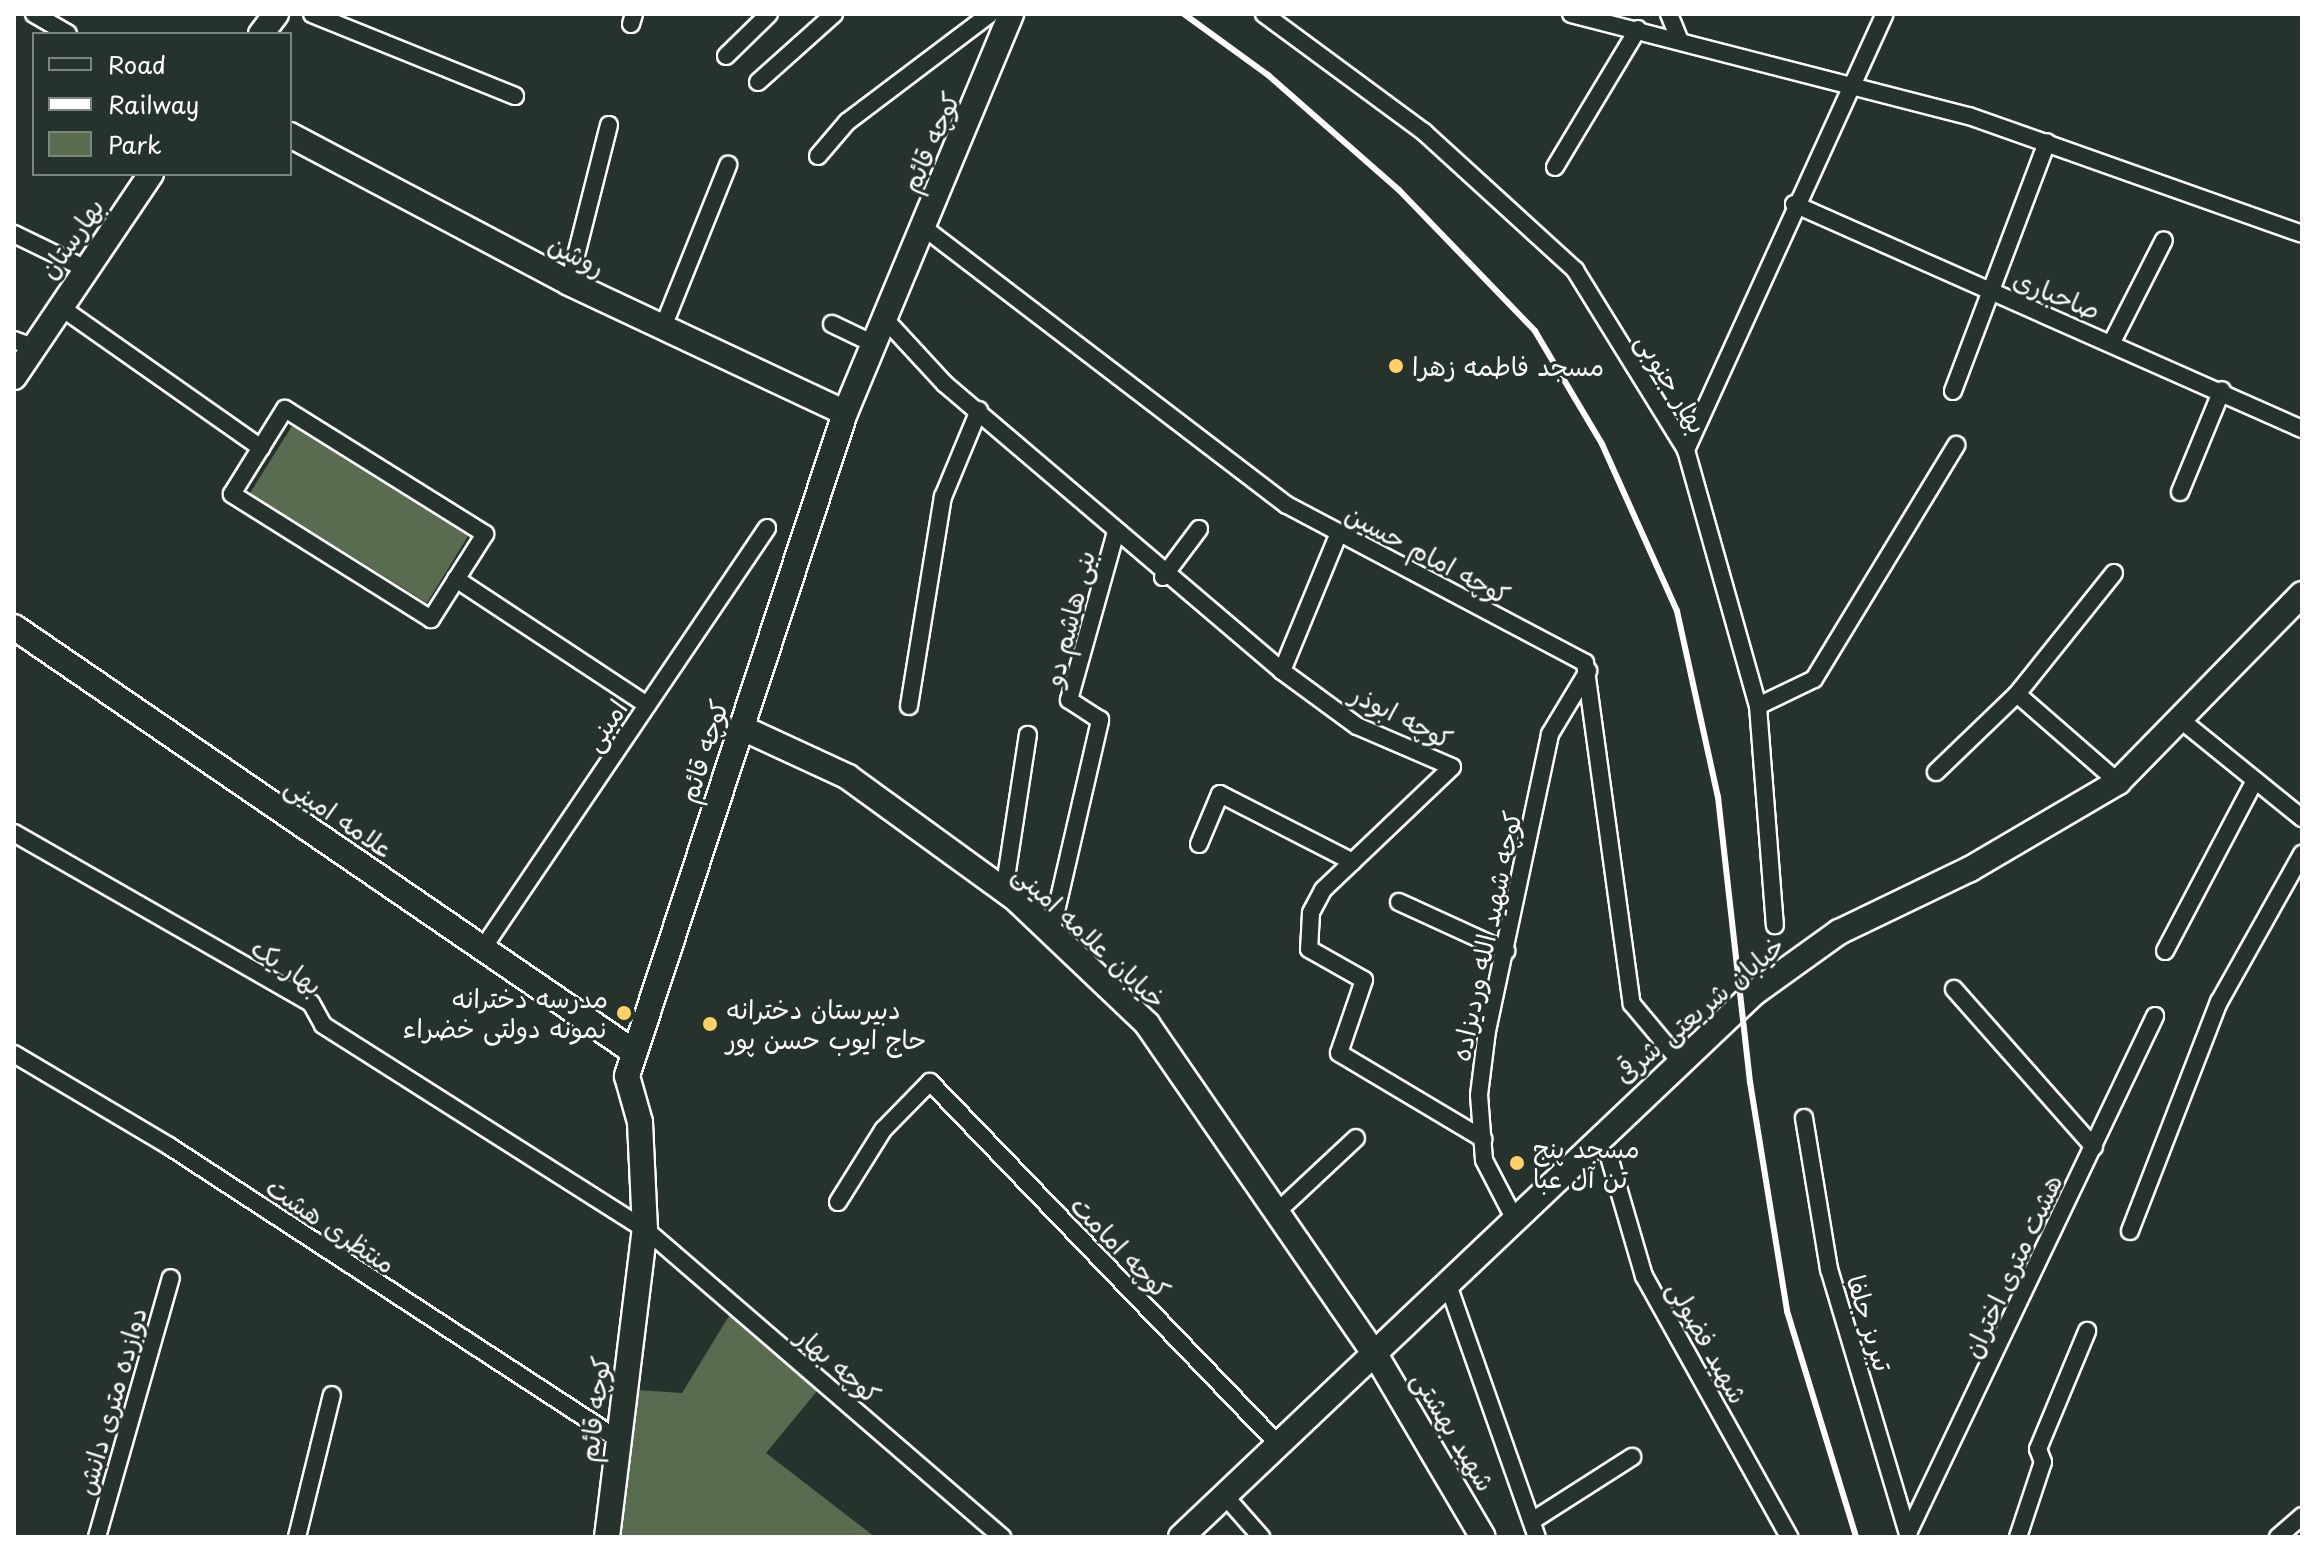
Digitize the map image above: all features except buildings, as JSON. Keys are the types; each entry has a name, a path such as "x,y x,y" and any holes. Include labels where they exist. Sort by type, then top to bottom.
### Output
{"street":[{"path":"34,14 65,32"},
{"path":"312,14 515,96"},
{"path":"726,56 769,14"},
{"path":"758,82 834,14"},
{"path":"818,156 847,122 990,14"},
{"name":"کوچه قائم","path":"607,1537 645,1229 640,1122 627,1076 845,413 1011,14"},
{"name":"بهار جنوبی","path":"1264,14 1424,132 1575,270 1686,450 1758,706 1775,925"},
{"path":"1571,14 1679,39 2047,142 2302,234"},
{"path":"1669,14 1679,39"},
{"path":"1686,450 1794,204 1884,15"},
{"path":"1555,167 1638,29"},
{"path":"569,283 609,125"},
{"name":"روشن","path":"292,136 569,283 845,413"},
{"path":"1953,391 2047,142"},
{"path":"663,327 728,165"},
{"name":"بهارستان","path":"14,377 23,343 59,306 82,267 150,176"},
{"name":"صاحباری","path":"1794,204 1992,294 2222,390 2302,429"},
{"name":"کوچه امام حسین","path":"923,227 1199,442 1338,535 1436,590 1578,656 1588,671"},
{"path":"14,234 82,267"},
{"path":"2112,342 2164,240"},
{"path":"59,306 261,448"},
{"name":"کوچه ابوذر","path":"884,318 945,384 979,410 1163,577 1357,726 1452,767 1353,862 1317,902 1309,949 1364,980 1339,1053 1483,1139"},
{"path":"832,324 874,344"},
{"path":"2180,492 2222,390"},
{"path":"285,409 485,534 431,619 232,494 261,448 285,409"},
{"path":"909,706 943,497 979,410"},
{"path":"1758,706 1814,679 1956,445"},
{"name":"امینی","path":"483,948 767,528"},
{"path":"1163,577 1199,529"},
{"name":"بنی هاشم دو","path":"1051,933 1100,720 1069,700 1115,535"},
{"path":"1282,671 1338,535"},
{"path":"1936,772 2017,694 2114,573"},
{"path":"456,579 647,705"},
{"name":"خیابان شریعتی شرقی","path":"1181,1537 1375,1354 1513,1216 1678,1059 1839,932 1970,869 2118,782 2302,594"},
{"name":"علامه امینی","path":"14,627 634,1052"},
{"path":"1588,671 1632,1004 1678,1059"},
{"name":"کوچه شهید الله وردیزاده","path":"1513,1216 1484,1160 1485,1044 1550,734 1588,671"},
{"path":"2017,694 2118,782"},
{"path":"2181,720 2302,818"},
{"name":"خیابان علامه امینی","path":"740,727 848,777 1004,891 1147,1024 1375,1354"},
{"path":"1004,891 1028,735"},
{"path":"2165,951 2255,780"},
{"path":"1199,844 1220,794 1353,862"},
{"name":"بهار یک","path":"14,833 311,1003 323,1025 645,1229"},
{"path":"2130,1231 2219,1002 2302,854"},
{"path":"1399,902 1506,951"},
{"path":"1954,989 2094,1147"},
{"name":"هشت متری اختران","path":"1908,1535 2155,1016"},
{"name":"منتظری هشت","path":"14,1054 169,1146 619,1440"},
{"name":"کوچه امامت","path":"838,1202 883,1130 930,1082 1279,1445"},
{"name":"تبریز جلفا","path":"1804,1118 1829,1269 1908,1535"},
{"path":"1277,1212 1356,1138"},
{"name":"شهید فضولی","path":"1610,1160 1644,1276 1789,1537"},
{"name":"کوچه بهار","path":"645,1229 1002,1537"},
{"name":"دوازده متری دانش","path":"97,1537 171,1278"},
{"path":"1447,1282 1534,1529 1632,1457"},
{"path":"2018,1537 2040,1474 2038,1449 2087,1331"},
{"name":"شهید بهشتی","path":"1375,1354 1483,1537"},
{"path":"297,1537 332,1395"},
{"path":"1225,1496 1261,1537"},
{"path":"2278,1537 2302,1516"}],"green space":[{"path":"292,426 468,536 427,603 250,493"},
{"path":"732,1311 822,1385 766,1453 875,1537 617,1537 637,1390 682,1393"}],"railway":[{"path":"1184,14 1268,75 1399,190 1535,331 1602,444 1677,611 1718,797 1750,1082 1787,1311 1856,1537"}],"place":[{"name":"مسجد فاطمه زهرا","path":"1396,366"},
{"name":"مدرسه دخترانه نمونه دولتی خضراء","path":"624,1013"},
{"name":"دبیرستان دخترانه حاج ایوب حسن پور","path":"710,1024"},
{"name":"مسجد پنج تن آل عبا","path":"1517,1163"}]}
